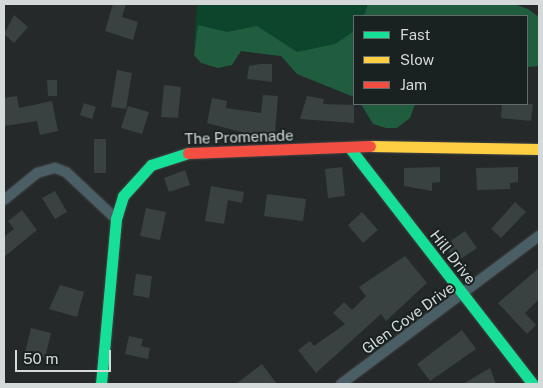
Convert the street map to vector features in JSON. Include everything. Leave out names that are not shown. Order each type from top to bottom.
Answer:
[{"type":"street","name":"The Promenade","points":[[116,219],[135,179],[172,155],[349,147],[539,149]]},
{"type":"street","name":"Hill Drive","points":[[349,147],[534,384]]},
{"type":"street","points":[[4,200],[38,173],[55,168],[66,172],[116,219],[112,302],[101,384]]},
{"type":"street","name":"Glen Cove Drive","points":[[341,384],[464,296],[539,236]]},
{"type":"green space","points":[[197,4],[417,4],[414,15],[353,15],[353,65],[194,45]]},
{"type":"green space","points":[[368,4],[514,4],[528,9],[539,17],[539,66],[528,67],[528,15],[364,15]]},
{"type":"green space","points":[[198,25],[227,32],[257,26],[297,52],[335,44],[353,32],[353,97],[297,74],[281,56],[241,51],[232,65],[218,68],[201,63],[194,55]]},
{"type":"green space","points":[[362,105],[415,105],[410,118],[397,128],[386,128],[373,124]]},
{"type":"building","points":[[113,4],[126,4],[122,17],[138,22],[133,40],[105,31]]},
{"type":"building","points":[[14,15],[28,27],[14,43],[4,34]]},
{"type":"building","points":[[272,64],[272,82],[247,79],[249,66]]},
{"type":"building","points":[[117,70],[132,73],[126,109],[111,107]]},
{"type":"building","points":[[47,80],[57,80],[57,96],[48,96]]},
{"type":"building","points":[[164,85],[181,87],[178,118],[161,117]]},
{"type":"building","points":[[263,95],[278,96],[275,132],[245,133],[207,123],[212,98],[227,101],[226,108],[261,113]]},
{"type":"building","points":[[17,96],[19,108],[52,101],[58,131],[40,135],[37,121],[4,126],[4,98]]},
{"type":"building","points":[[307,96],[324,99],[323,104],[354,105],[354,123],[300,119]]},
{"type":"building","points":[[84,103],[96,107],[92,119],[80,115]]},
{"type":"building","points":[[533,104],[531,121],[501,118],[502,105]]},
{"type":"building","points":[[128,106],[149,112],[142,134],[121,128]]},
{"type":"building","points":[[94,139],[106,139],[106,173],[94,173]]},
{"type":"building","points":[[342,167],[345,196],[328,198],[325,169]]},
{"type":"building","points":[[440,167],[440,182],[432,183],[432,191],[404,186],[404,168]]},
{"type":"building","points":[[518,167],[518,182],[510,183],[510,189],[477,190],[476,168]]},
{"type":"building","points":[[185,170],[190,185],[169,192],[164,178]]},
{"type":"building","points":[[211,186],[244,192],[242,203],[228,200],[224,224],[205,221]]},
{"type":"building","points":[[55,191],[67,212],[55,219],[42,198]]},
{"type":"building","points":[[267,194],[306,199],[303,221],[264,216]]},
{"type":"building","points":[[515,202],[526,212],[501,238],[491,229]]},
{"type":"building","points":[[146,208],[166,212],[160,240],[140,236]]},
{"type":"building","points":[[22,210],[37,230],[4,257],[4,237],[14,229],[8,221]]},
{"type":"building","points":[[362,212],[378,230],[363,243],[348,225]]},
{"type":"building","points":[[465,231],[477,248],[456,262],[445,245]]},
{"type":"building","points":[[405,256],[427,283],[386,321],[381,314],[316,373],[298,350],[310,341],[314,346],[345,324],[333,313],[344,302],[352,310],[366,296],[359,287]]},
{"type":"building","points":[[539,268],[539,299],[525,313],[536,325],[527,334],[498,303]]},
{"type":"building","points":[[136,274],[152,276],[149,298],[133,295]]},
{"type":"building","points":[[60,285],[84,292],[77,317],[49,309]]},
{"type":"building","points":[[31,328],[51,333],[45,358],[25,353]]},
{"type":"building","points":[[462,330],[476,349],[430,381],[417,364]]},
{"type":"building","points":[[129,336],[143,339],[141,346],[150,348],[148,359],[125,354]]},
{"type":"building","points":[[262,364],[277,384],[236,384]]},
{"type":"building","points":[[490,368],[496,384],[463,384]]},
{"type":"traffic: fast","points":[[349,147],[533,384]]},
{"type":"traffic: fast","points":[[101,384],[116,219],[123,196],[151,165],[188,153]]},
{"type":"traffic: slow","points":[[370,146],[539,149]]},
{"type":"traffic: jam","points":[[188,153],[370,146]]}]
